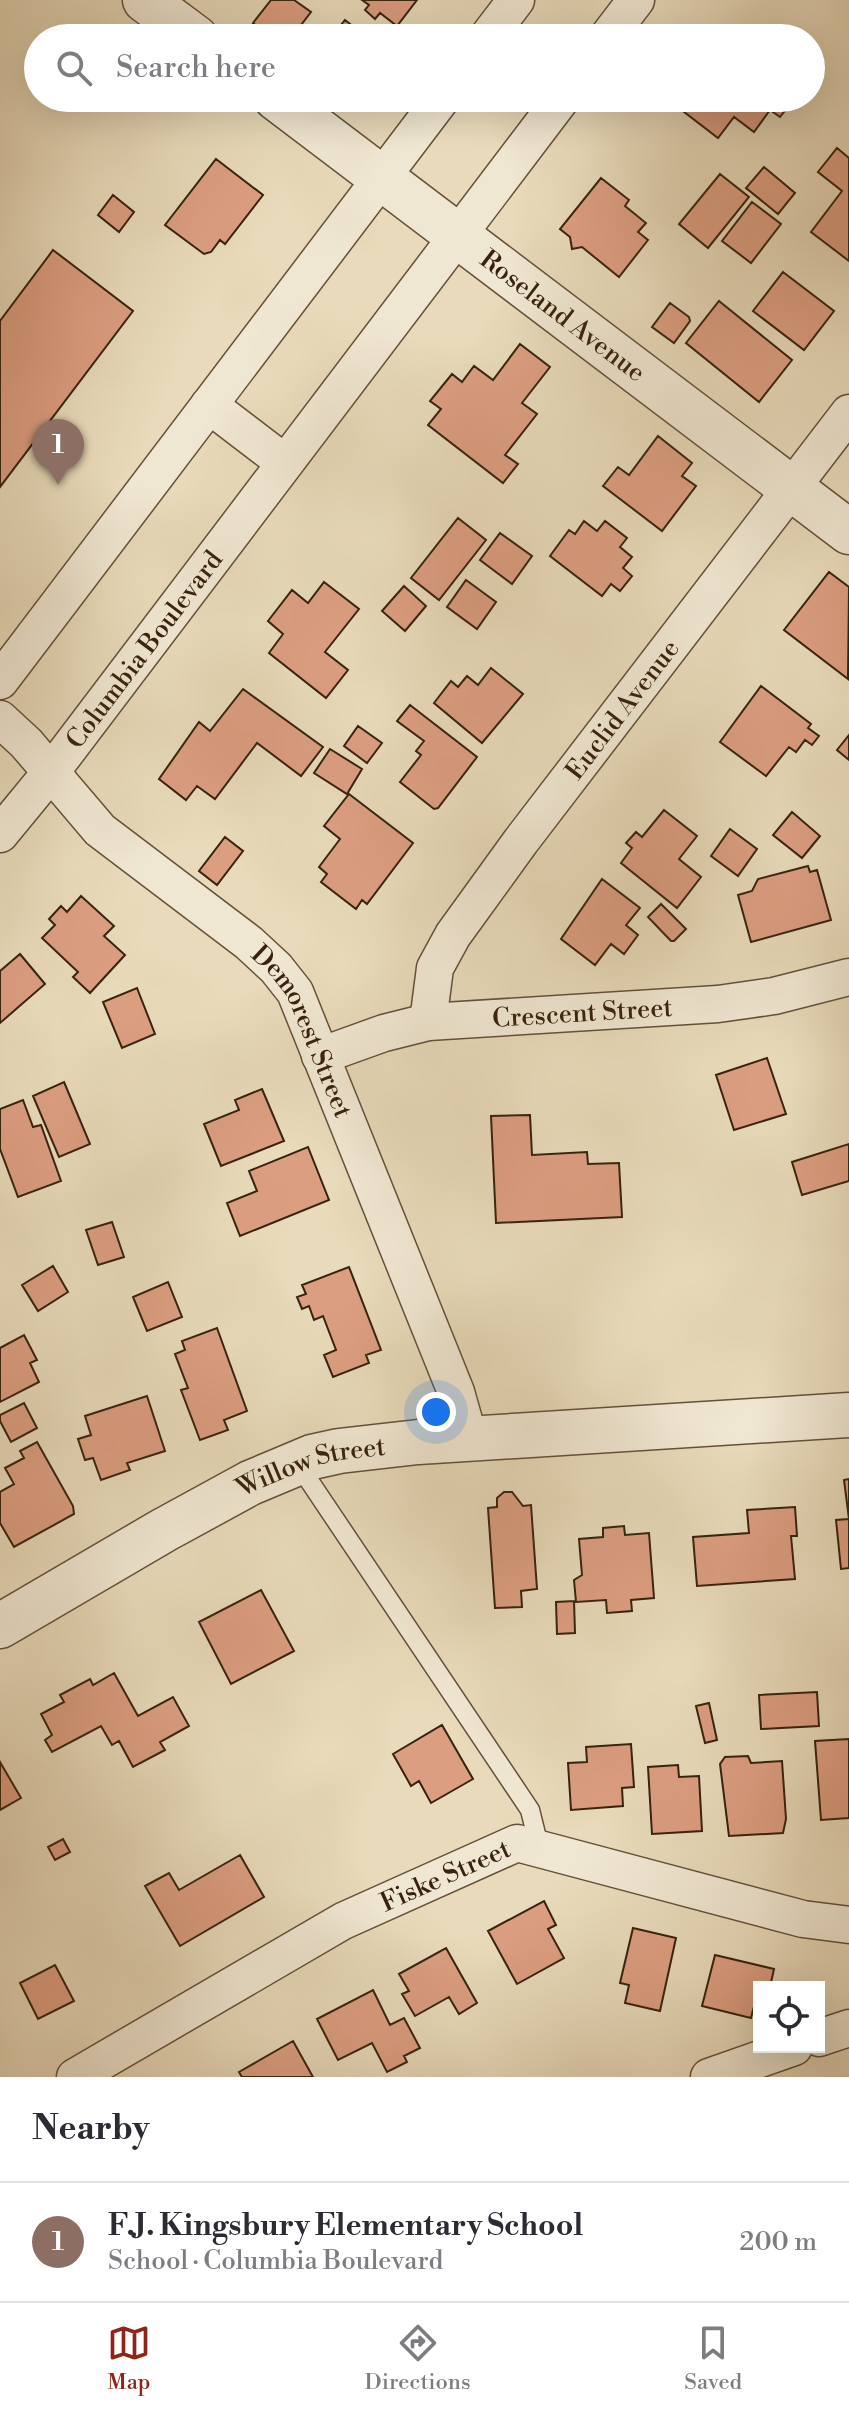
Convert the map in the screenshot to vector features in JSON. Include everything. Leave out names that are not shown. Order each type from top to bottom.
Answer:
[{"type":"street","points":[[145,0],[177,24]]},
{"type":"street","points":[[498,24],[516,0]]},
{"type":"street","points":[[618,24],[636,0]]},
{"type":"street","name":"Roseland Avenue","points":[[295,112],[849,532]]},
{"type":"street","points":[[0,681],[432,112]]},
{"type":"street","name":"Columbia Boulevard","points":[[0,834],[51,772],[551,112]]},
{"type":"street","points":[[209,405],[285,463]]},
{"type":"street","name":"Euclid Avenue","points":[[428,1022],[435,968],[453,935],[521,841],[849,413]]},
{"type":"street","name":"Demorest Street","points":[[0,719],[26,743],[100,830],[249,943],[276,968],[301,1002],[456,1392],[469,1438]]},
{"type":"street","name":"Crescent Street","points":[[320,1056],[384,1033],[428,1022],[718,1004],[774,996],[849,977]]},
{"type":"street","name":"Willow Street","points":[[0,1626],[250,1483],[297,1462],[339,1451],[469,1438],[849,1415]]},
{"type":"street","name":"Fiske Street","points":[[75,2077],[343,1921],[517,1843],[803,1919],[849,1925]]},
{"type":"street","points":[[825,2036],[849,2028]]},
{"type":"street","points":[[709,2077],[777,2053]]},
{"type":"lane","points":[[297,1462],[530,1810],[540,1850]]},
{"type":"building","points":[[271,0],[294,0],[311,12],[302,24],[253,23]]},
{"type":"building","points":[[362,0],[417,0],[399,24],[380,13],[375,19],[365,10],[369,5]]},
{"type":"building","points":[[684,112],[769,112],[754,132],[734,117],[718,138]]},
{"type":"building","points":[[837,148],[849,158],[849,261],[811,232],[842,191],[818,172]]},
{"type":"building","points":[[216,159],[263,195],[225,244],[220,240],[211,252],[204,254],[165,225]]},
{"type":"building","points":[[764,167],[795,193],[778,214],[746,188]]},
{"type":"building","points":[[720,174],[749,197],[708,248],[679,224]]},
{"type":"building","points":[[601,178],[629,200],[625,206],[646,223],[638,232],[648,240],[619,277],[582,247],[572,249],[570,237],[560,229]]},
{"type":"building","points":[[113,195],[134,212],[119,232],[98,215]]},
{"type":"building","points":[[752,202],[781,224],[751,263],[722,241]]},
{"type":"building","points":[[53,250],[133,311],[0,487],[0,321]]},
{"type":"building","points":[[783,272],[834,311],[804,350],[753,311]]},
{"type":"building","points":[[719,301],[792,360],[759,402],[686,343]]},
{"type":"building","points":[[670,303],[690,321],[674,343],[652,327]]},
{"type":"building","points":[[520,344],[550,367],[522,403],[537,414],[505,455],[518,464],[503,483],[428,425],[441,409],[430,401],[452,374],[462,382],[474,366],[493,380]]},
{"type":"building","points":[[658,436],[692,463],[682,476],[696,486],[662,531],[603,486],[618,467],[629,475]]},
{"type":"building","points":[[458,518],[486,540],[439,600],[411,578]]},
{"type":"building","points":[[584,521],[597,531],[605,521],[627,538],[620,547],[632,557],[623,568],[632,576],[620,591],[611,584],[602,596],[550,556],[569,530],[575,534]]},
{"type":"building","points":[[500,533],[532,556],[512,584],[480,560]]},
{"type":"building","points":[[829,572],[849,587],[848,679],[784,630]]},
{"type":"building","points":[[466,580],[496,602],[477,629],[447,607]]},
{"type":"building","points":[[324,582],[359,609],[325,652],[348,670],[326,698],[269,653],[283,634],[268,621],[292,590],[308,603]]},
{"type":"building","points":[[404,586],[426,606],[405,631],[382,611]]},
{"type":"building","points":[[491,668],[523,694],[482,743],[434,703],[451,681],[458,687],[467,676],[478,685]]},
{"type":"building","points":[[761,686],[811,724],[808,728],[819,736],[812,745],[805,740],[796,752],[789,747],[766,776],[720,742]]},
{"type":"building","points":[[243,689],[323,747],[301,776],[257,743],[215,799],[197,786],[186,800],[159,779],[199,722],[210,731]]},
{"type":"building","points":[[410,705],[477,757],[438,808],[434,809],[400,782],[421,755],[416,751],[424,741],[397,721]]},
{"type":"building","points":[[358,726],[382,743],[367,763],[344,746]]},
{"type":"building","points":[[849,735],[849,760],[837,750]]},
{"type":"building","points":[[330,749],[362,769],[347,794],[314,773]]},
{"type":"building","points":[[349,794],[413,843],[367,904],[362,900],[356,909],[321,882],[327,874],[319,867],[340,839],[324,826]]},
{"type":"building","points":[[664,810],[697,836],[679,859],[701,877],[677,908],[621,863],[632,848],[626,843],[636,832],[642,837]]},
{"type":"building","points":[[792,812],[820,836],[802,858],[773,835]]},
{"type":"building","points":[[730,829],[757,849],[738,876],[711,856]]},
{"type":"building","points":[[225,837],[243,851],[217,885],[199,871]]},
{"type":"building","points":[[808,866],[810,872],[817,870],[831,920],[751,942],[738,895],[752,891],[758,879]]},
{"type":"building","points":[[602,879],[640,908],[626,925],[638,935],[624,954],[611,944],[595,965],[561,939]]},
{"type":"building","points":[[81,896],[114,926],[104,936],[125,955],[90,993],[73,977],[78,972],[42,938],[55,925],[49,919],[61,906],[67,912]]},
{"type":"building","points":[[661,904],[686,929],[674,941],[648,917]]},
{"type":"building","points":[[20,954],[45,984],[0,1023],[0,971]]},
{"type":"building","points":[[137,988],[155,1034],[122,1048],[103,1002]]},
{"type":"building","points":[[767,1058],[786,1114],[734,1130],[716,1075]]},
{"type":"building","points":[[64,1082],[90,1144],[59,1157],[33,1096]]},
{"type":"building","points":[[262,1089],[284,1141],[221,1166],[204,1124],[239,1110],[235,1100]]},
{"type":"building","points":[[23,1100],[33,1127],[41,1125],[61,1181],[18,1197],[0,1149],[0,1109]]},
{"type":"building","points":[[530,1115],[532,1155],[587,1152],[588,1164],[619,1163],[622,1217],[496,1223],[491,1116]]},
{"type":"building","points":[[849,1144],[849,1181],[802,1195],[792,1162]]},
{"type":"building","points":[[308,1147],[329,1200],[240,1236],[227,1203],[257,1191],[249,1171]]},
{"type":"building","points":[[112,1222],[124,1257],[98,1265],[86,1230]]},
{"type":"building","points":[[53,1266],[68,1292],[38,1311],[22,1285]]},
{"type":"building","points":[[349,1267],[381,1350],[366,1355],[369,1363],[333,1377],[324,1355],[336,1350],[323,1316],[314,1320],[309,1306],[302,1309],[297,1297],[306,1294],[302,1285]]},
{"type":"building","points":[[168,1282],[182,1317],[147,1331],[133,1297]]},
{"type":"building","points":[[217,1328],[247,1411],[224,1420],[228,1430],[200,1440],[181,1390],[188,1388],[175,1354],[185,1350],[182,1341]]},
{"type":"building","points":[[24,1335],[37,1360],[30,1363],[39,1382],[0,1402],[0,1348]]},
{"type":"building","points":[[147,1396],[165,1451],[127,1463],[130,1470],[101,1480],[93,1458],[85,1460],[78,1439],[91,1435],[85,1416]]},
{"type":"building","points":[[24,1403],[37,1428],[11,1442],[0,1415]]},
{"type":"building","points":[[37,1442],[73,1506],[74,1514],[14,1547],[0,1523],[0,1492],[14,1484],[5,1468],[24,1458],[20,1451]]},
{"type":"building","points":[[849,1479],[849,1519],[844,1480]]},
{"type":"building","points":[[504,1492],[512,1492],[523,1506],[531,1505],[537,1589],[521,1591],[522,1607],[495,1608],[488,1508],[497,1507],[497,1498]]},
{"type":"building","points":[[795,1507],[797,1536],[791,1536],[795,1579],[697,1586],[693,1537],[749,1533],[747,1510]]},
{"type":"building","points":[[849,1519],[849,1568],[841,1569],[836,1520]]},
{"type":"building","points":[[624,1526],[625,1535],[649,1533],[654,1598],[631,1600],[632,1611],[607,1613],[606,1600],[576,1602],[574,1580],[582,1575],[579,1539],[603,1537],[603,1528]]},
{"type":"building","points":[[261,1590],[294,1651],[231,1684],[199,1622]]},
{"type":"building","points":[[574,1601],[575,1633],[557,1634],[556,1602]]},
{"type":"building","points":[[114,1673],[138,1716],[173,1697],[189,1726],[160,1742],[165,1750],[133,1767],[119,1741],[112,1745],[101,1726],[52,1752],[45,1740],[52,1735],[41,1714],[64,1702],[60,1695],[90,1679],[93,1685]]},
{"type":"building","points":[[817,1692],[819,1726],[761,1729],[759,1695]]},
{"type":"building","points":[[709,1703],[717,1740],[705,1743],[696,1706]]},
{"type":"building","points":[[442,1725],[473,1779],[431,1803],[419,1781],[411,1786],[393,1754]]},
{"type":"building","points":[[849,1739],[849,1818],[821,1820],[815,1741]]},
{"type":"building","points":[[631,1744],[634,1787],[622,1788],[623,1806],[571,1810],[568,1763],[587,1762],[586,1747]]},
{"type":"building","points":[[748,1756],[751,1763],[782,1761],[786,1819],[783,1833],[729,1836],[720,1764],[725,1757]]},
{"type":"building","points":[[0,1762],[21,1798],[0,1810]]},
{"type":"building","points":[[678,1765],[679,1777],[699,1776],[702,1831],[652,1834],[648,1767]]},
{"type":"building","points":[[63,1839],[70,1852],[55,1860],[48,1847]]},
{"type":"building","points":[[240,1855],[264,1897],[180,1946],[145,1886],[169,1873],[179,1890]]},
{"type":"building","points":[[544,1901],[556,1925],[548,1929],[564,1958],[517,1984],[488,1931]]},
{"type":"building","points":[[633,1928],[676,1938],[660,2011],[625,2003],[629,1985],[620,1983]]},
{"type":"building","points":[[446,1948],[477,2003],[459,2014],[449,1997],[415,2016],[402,1994],[409,1991],[399,1974]]},
{"type":"building","points":[[715,1955],[774,1969],[771,1981],[753,1981],[751,2018],[702,2006]]},
{"type":"building","points":[[55,1965],[74,2001],[38,2019],[20,1983]]},
{"type":"building","points":[[373,1990],[390,2025],[404,2018],[420,2048],[404,2056],[407,2062],[387,2072],[372,2043],[338,2060],[317,2019]]},
{"type":"building","points":[[293,2041],[313,2077],[242,2077],[239,2072]]},
{"type":"place","name":"F.J. Kingsbury Elementary School","points":[[58,485]]}]
